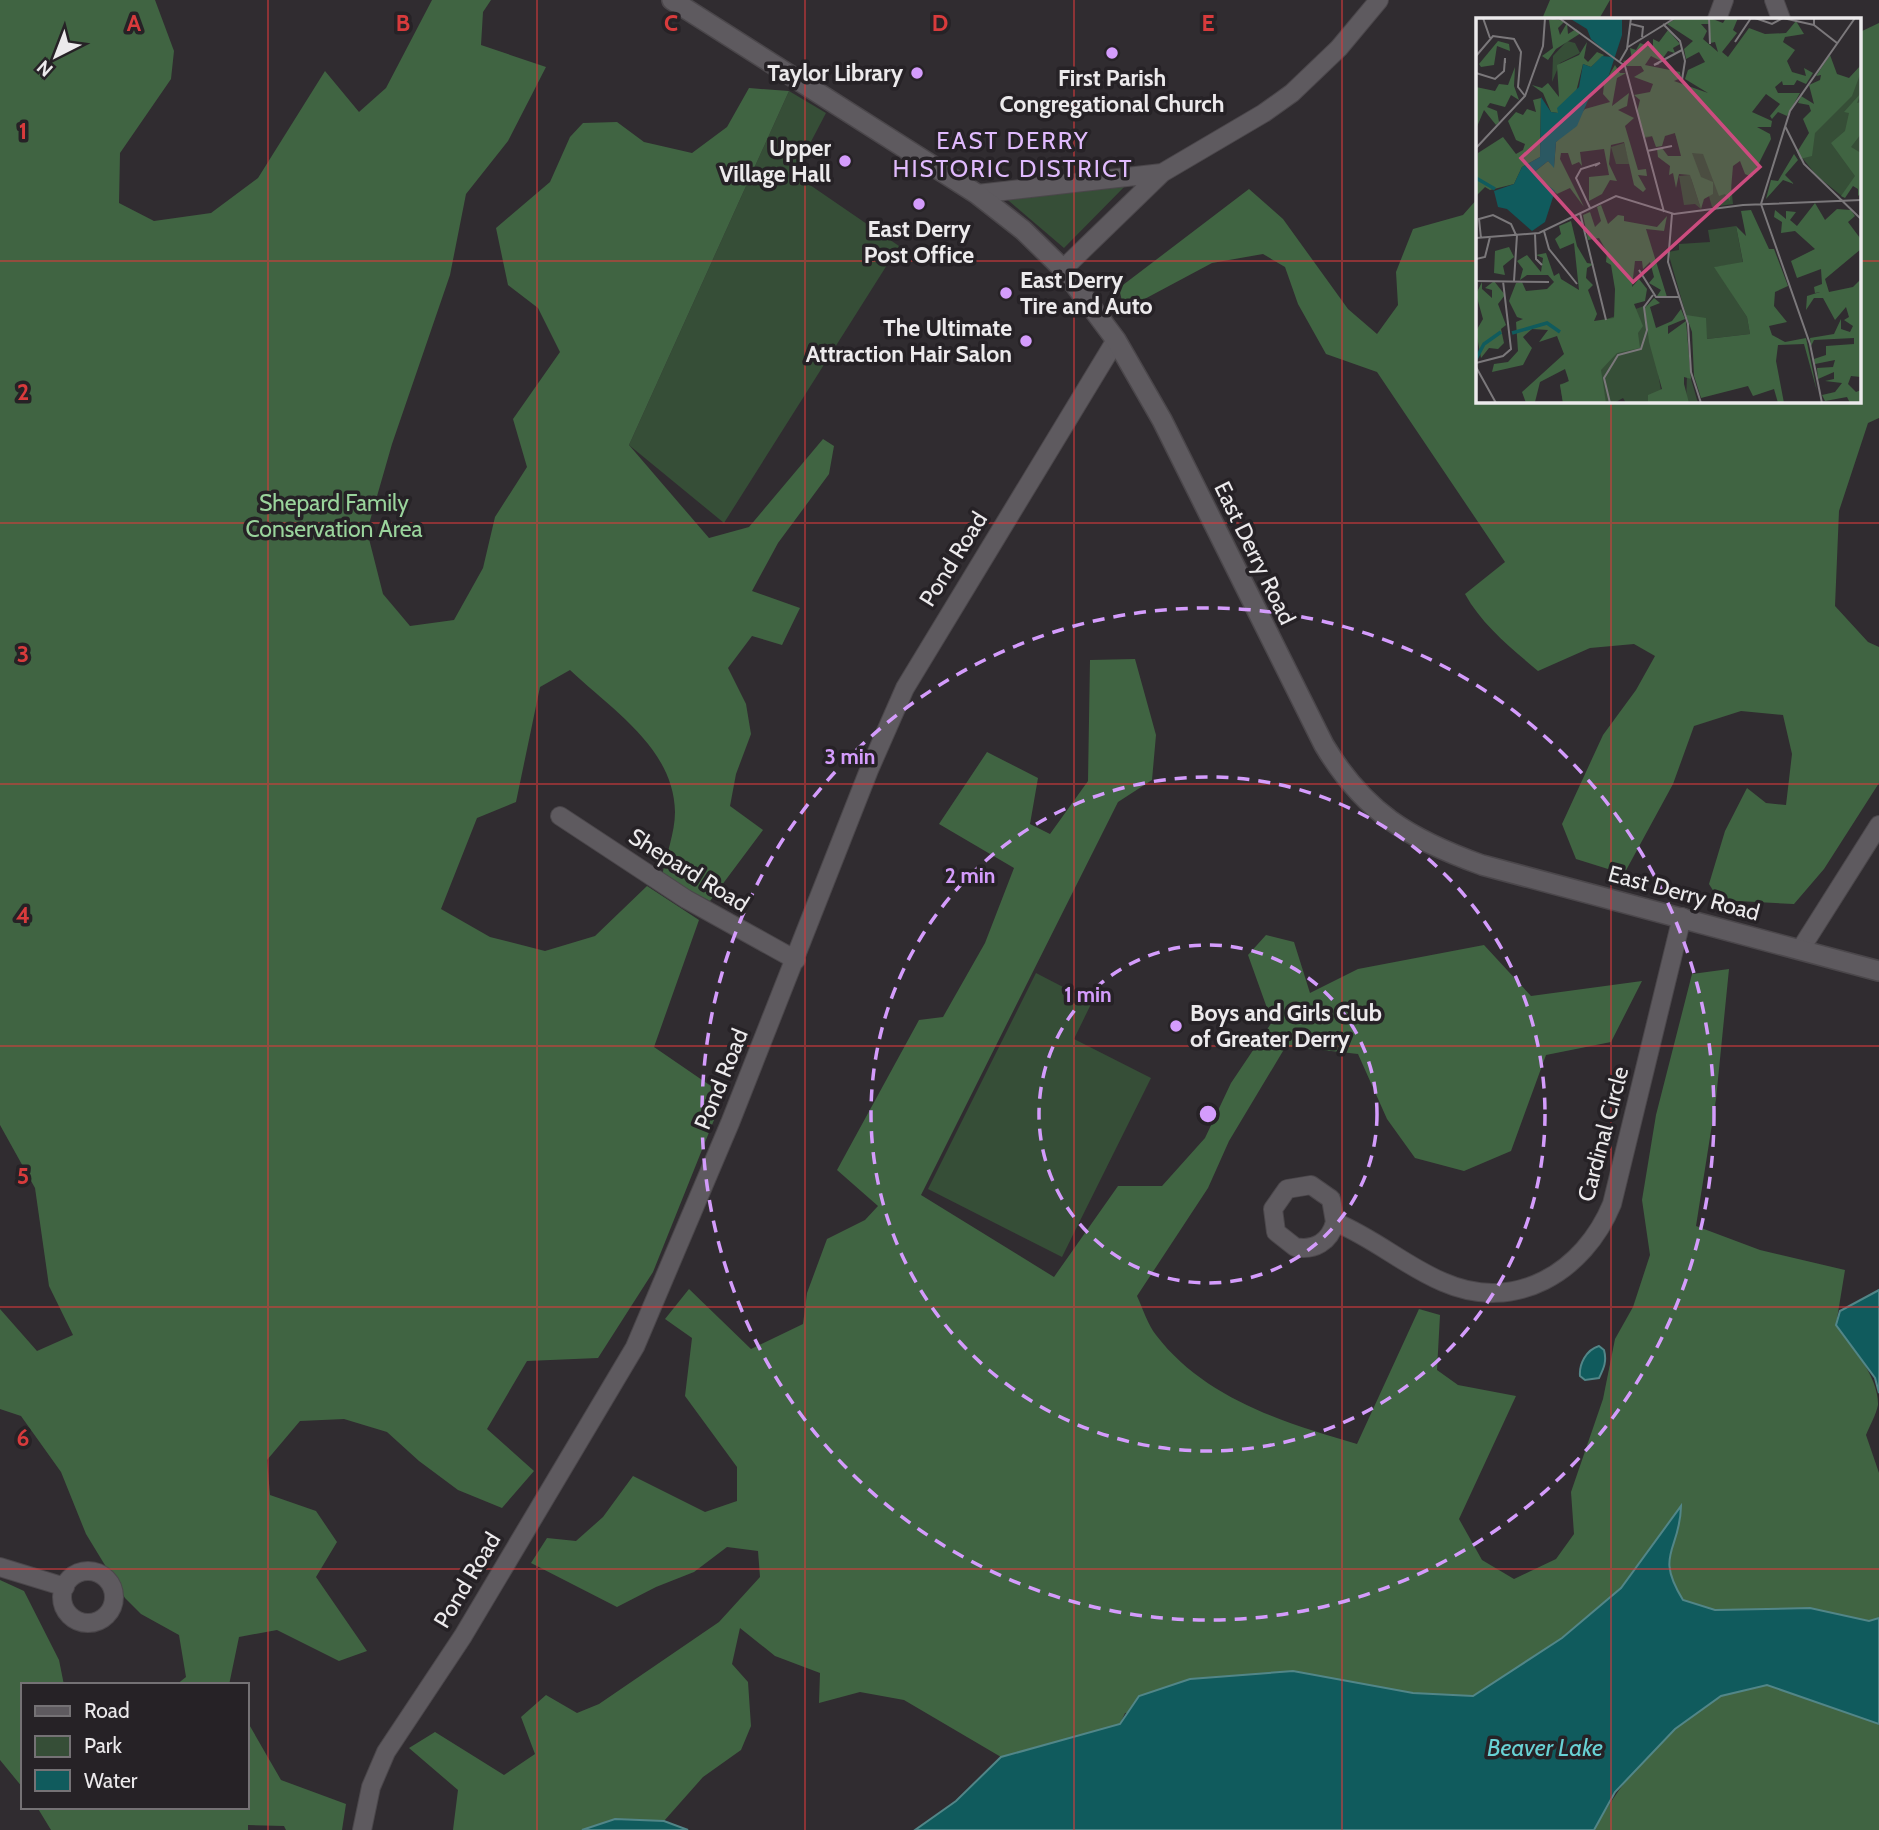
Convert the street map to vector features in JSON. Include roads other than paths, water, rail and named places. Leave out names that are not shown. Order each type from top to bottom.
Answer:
[{"type":"street","name":"East Derry Road","points":[[672,0],[977,194],[1023,230],[1063,269],[1116,340],[1162,420],[1324,745],[1364,800],[1402,830],[1450,854],[1514,875],[1682,917],[1879,971]]},
{"type":"street","points":[[1063,269],[1162,173],[1264,113],[1292,93],[1339,47],[1379,0]]},
{"type":"street","points":[[1717,18],[1724,0]]},
{"type":"street","points":[[1774,0],[1781,18]]},
{"type":"street","points":[[977,194],[1162,173]]},
{"type":"street","name":"Pond Road","points":[[362,1830],[371,1787],[386,1752],[463,1636],[635,1347],[796,960],[869,770],[905,688],[1116,340]]},
{"type":"street","name":"Shepard Road","points":[[560,816],[686,899],[796,960]]},
{"type":"street","points":[[1800,950],[1879,825]]},
{"type":"street","name":"Cardinal Circle","points":[[1335,1222],[1374,1240],[1440,1281],[1470,1291],[1496,1293],[1526,1287],[1546,1280],[1578,1258],[1603,1225],[1612,1204],[1682,917]]},
{"type":"street","points":[[0,1567],[65,1587]]},
{"type":"water","points":[[1879,1290],[1879,1393],[1875,1378],[1836,1325],[1840,1311]]},
{"type":"water","points":[[1599,1346],[1605,1354],[1602,1371],[1599,1378],[1585,1380],[1580,1376],[1582,1362],[1590,1351]]},
{"type":"water","name":"Beaver Lake","points":[[1681,1506],[1680,1521],[1669,1562],[1670,1572],[1683,1600],[1715,1610],[1810,1608],[1869,1621],[1879,1618],[1879,1724],[1767,1685],[1721,1696],[1675,1729],[1615,1792],[1594,1830],[915,1830],[956,1801],[1001,1757],[1120,1724],[1139,1696],[1190,1679],[1293,1671],[1413,1693],[1473,1696],[1562,1638],[1621,1588]]},
{"type":"water","points":[[615,1819],[664,1821],[688,1830],[582,1830]]},
{"type":"place","name":"First Parish Congregational Church","points":[[1112,53]]},
{"type":"place","name":"Taylor Library","points":[[917,73]]},
{"type":"place","name":"Upper Village Hall","points":[[845,161]]},
{"type":"place","name":"East Derry Post Office","points":[[919,204]]},
{"type":"place","name":"East Derry Tire and Auto","points":[[1006,293]]},
{"type":"place","name":"The Ultimate Attraction Hair Salon","points":[[1026,341]]},
{"type":"place","name":"Boys and Girls Club of Greater Derry","points":[[1176,1026]]},
{"type":"district","name":"EAST DERRY HISTORIC DISTRICT","points":[[1013,155]]},
{"type":"park label","name":"Shepard Family Conservation Area","points":[[334,516]]}]
